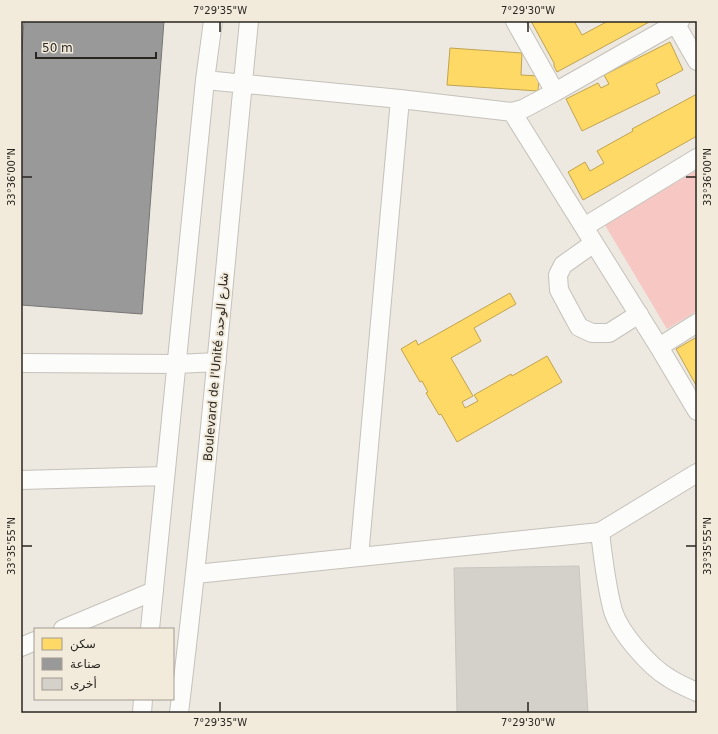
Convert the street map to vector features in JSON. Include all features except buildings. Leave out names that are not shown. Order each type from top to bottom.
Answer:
[{"type":"street","points":[[150,628],[205,80],[213,21]]},
{"type":"street","name":"Boulevard de l'Unité شارع الوحدة","points":[[179,713],[196,574],[249,21]]},
{"type":"street","points":[[514,21],[555,92]]},
{"type":"street","points":[[205,80],[400,99],[512,112],[523,109],[555,92],[677,22],[697,61]]},
{"type":"street","points":[[359,557],[400,99]]},
{"type":"street","points":[[512,112],[639,314],[697,410]]},
{"type":"street","points":[[584,227],[697,158]]},
{"type":"street","points":[[594,243],[563,265],[558,275],[559,290],[579,326],[592,333],[609,333],[639,314]]},
{"type":"street","points":[[659,347],[697,323]]},
{"type":"street","points":[[21,363],[177,364],[217,362]]},
{"type":"street","points":[[196,574],[600,532],[697,473]]},
{"type":"street","points":[[21,480],[165,476]]},
{"type":"street","points":[[600,532],[605,568],[614,612],[626,635],[643,657],[669,678],[697,692]]},
{"type":"street","points":[[65,628],[154,591]]},
{"type":"street","points":[[21,646],[34,641]]},
{"type":"street","points":[[142,713],[143,700]]},
{"type":"shaded area","points":[[697,170],[697,311],[667,329],[605,225]]}]
